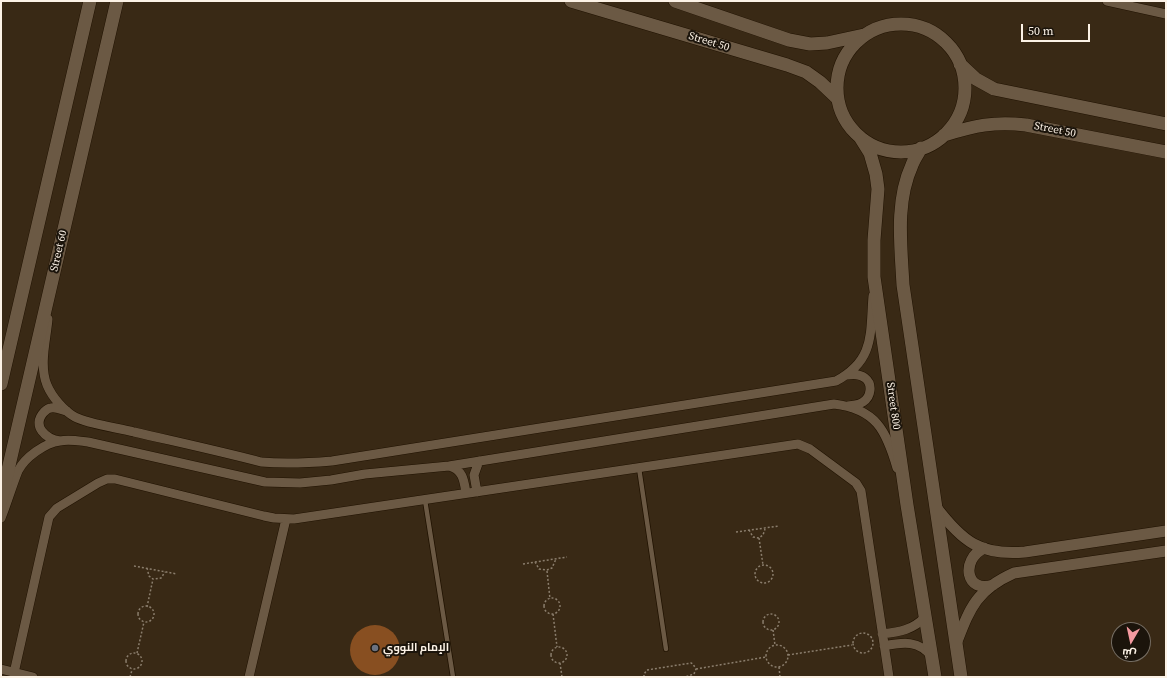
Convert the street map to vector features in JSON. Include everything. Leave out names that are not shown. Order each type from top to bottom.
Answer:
[{"type":"main road","points":[[1,384],[90,1]]},
{"type":"main road","name":"Street 60","points":[[1,500],[117,1]]},
{"type":"main road","name":"Street 50","points":[[571,1],[787,65],[820,82],[838,99]]},
{"type":"main road","points":[[683,2],[790,40],[803,43],[827,43],[865,35]]},
{"type":"main road","points":[[906,24],[920,27],[933,33],[944,41],[953,52],[964,74],[964,96],[958,117],[944,135],[934,143],[921,148],[905,151],[889,150],[874,146],[860,137],[850,126],[842,113],[838,99],[838,78],[844,58],[865,35],[878,28],[906,24]]},
{"type":"main road","points":[[960,64],[976,79],[994,89],[1166,124]]},
{"type":"main road","name":"Street 50","points":[[944,135],[981,125],[1007,123],[1026,125],[1166,152]]},
{"type":"main road","name":"Street 800","points":[[860,137],[870,153],[878,188],[874,240],[874,277],[907,505],[935,677]]},
{"type":"main road","points":[[921,148],[911,165],[902,200],[901,239],[903,285],[961,677]]},
{"type":"street","points":[[1107,1],[1128,3],[1166,14]]},
{"type":"street","points":[[53,275],[44,371],[48,387],[63,407],[75,417],[84,420],[261,462],[277,463],[332,461],[836,381],[847,375],[860,360],[870,341],[874,277]]},
{"type":"street","points":[[847,375],[854,374],[864,377],[870,388],[868,398],[863,402],[847,406]]},
{"type":"street","points":[[68,411],[52,407],[47,409],[40,417],[42,432],[46,437],[52,440],[60,441],[88,442],[265,482],[300,483],[331,480],[365,474],[449,466],[834,404],[859,410],[880,426],[888,439],[907,505]]},
{"type":"street","points":[[1,518],[19,470],[29,457],[60,441]]},
{"type":"street","points":[[14,672],[49,517],[57,508],[106,479],[115,479],[264,516],[286,519],[303,518],[425,500],[793,444],[810,449],[856,483],[860,491],[889,677]]},
{"type":"street","points":[[477,492],[474,475],[479,460]]},
{"type":"street","points":[[449,466],[456,468],[462,474],[466,493]]},
{"type":"street","points":[[936,507],[949,525],[970,542],[994,551],[1015,553],[1166,531]]},
{"type":"street","points":[[249,677],[286,519]]},
{"type":"street","points":[[984,548],[972,558],[968,567],[969,576],[979,586],[984,587],[993,585]]},
{"type":"street","points":[[956,644],[964,621],[971,607],[981,595],[993,585],[1014,573],[1166,551]]},
{"type":"street","points":[[882,634],[909,629],[925,617]]},
{"type":"street","points":[[884,646],[902,642],[914,644],[924,649],[932,657]]},
{"type":"street","points":[[1,669],[33,677]]},
{"type":"lane","points":[[639,468],[666,649]]},
{"type":"lane","points":[[425,500],[453,677]]},
{"type":"path","points":[[736,532],[779,526]]},
{"type":"path","points":[[759,538],[765,533],[765,528]]},
{"type":"path","points":[[749,530],[751,535],[759,538]]},
{"type":"path","points":[[759,538],[763,565]]},
{"type":"path","points":[[523,564],[567,558]]},
{"type":"path","points":[[535,562],[539,569],[547,570],[552,568],[556,559]]},
{"type":"path","points":[[763,565],[770,567],[773,573],[770,582],[764,584],[758,581],[755,576],[758,567],[763,565]]},
{"type":"path","points":[[134,566],[177,574]]},
{"type":"path","points":[[147,568],[149,576],[154,580]]},
{"type":"path","points":[[547,570],[550,599]]},
{"type":"path","points":[[154,580],[161,578],[165,572]]},
{"type":"path","points":[[147,607],[154,580]]},
{"type":"path","points":[[550,599],[556,600],[560,606],[558,611],[553,614],[547,613],[544,608],[545,602],[550,599]]},
{"type":"path","points":[[142,607],[147,607],[152,609],[153,617],[151,621],[144,622],[141,621],[138,616],[139,611],[142,607]]},
{"type":"path","points":[[553,614],[557,647]]},
{"type":"path","points":[[770,614],[775,615],[779,622],[778,627],[773,630],[767,629],[764,624],[764,619],[770,614]]},
{"type":"path","points":[[137,653],[144,622]]},
{"type":"path","points":[[773,630],[775,645]]},
{"type":"path","points":[[859,633],[866,633],[870,635],[873,641],[872,648],[867,653],[859,653],[853,645],[854,638],[859,633]]},
{"type":"path","points":[[775,645],[785,648],[788,654],[787,661],[779,667],[772,666],[766,657],[768,650],[775,645]]},
{"type":"path","points":[[788,654],[853,645]]},
{"type":"path","points":[[557,647],[562,648],[567,654],[565,659],[560,662],[556,662],[551,656],[552,650],[557,647]]},
{"type":"path","points":[[131,653],[137,653],[142,658],[142,664],[140,668],[132,670],[128,667],[126,660],[131,653]]},
{"type":"path","points":[[696,669],[766,657]]},
{"type":"path","points":[[560,662],[562,677]]},
{"type":"path","points":[[644,677],[647,670],[691,663],[696,669]]},
{"type":"path","points":[[779,667],[780,677]]},
{"type":"path","points":[[685,677],[694,674],[696,669]]},
{"type":"path","points":[[130,677],[132,670]]},
{"type":"building","name":"الإمام النووي","points":[[370,625],[380,625],[393,632],[400,645],[400,655],[393,668],[380,675],[370,675],[361,671],[354,664],[350,655],[350,645],[354,636],[361,629]]},
{"type":"place","name":"الإمام النووي","points":[[375,648]]}]
